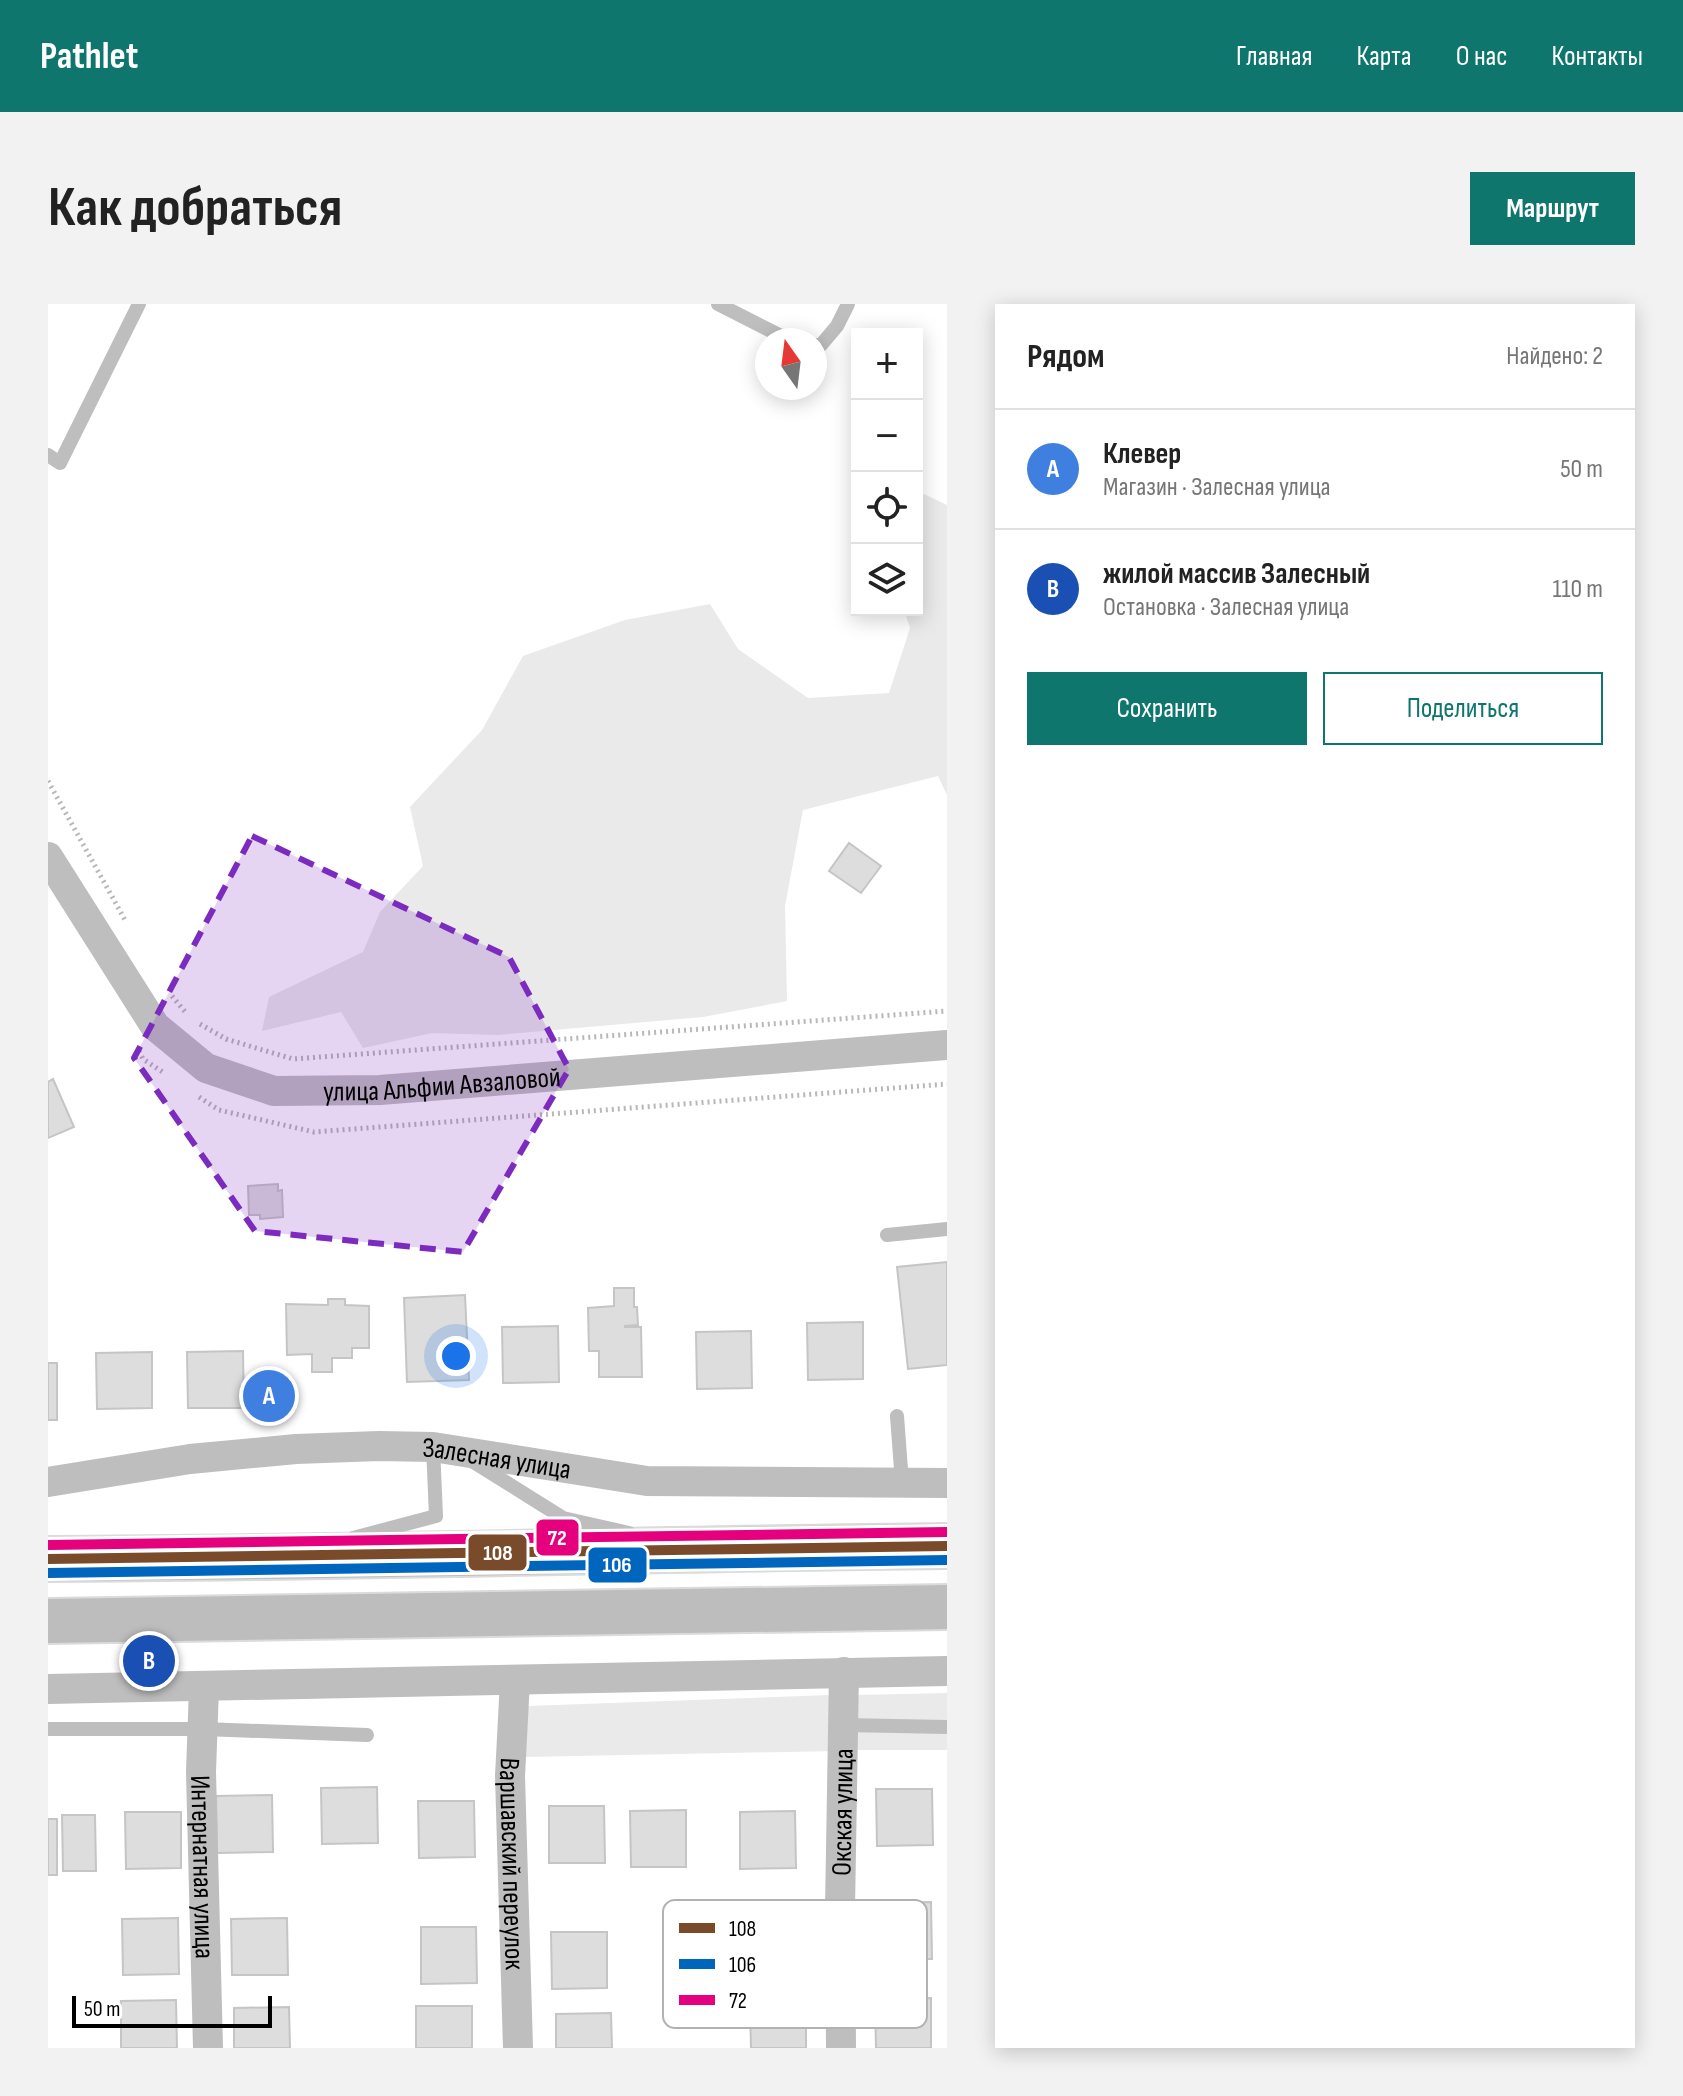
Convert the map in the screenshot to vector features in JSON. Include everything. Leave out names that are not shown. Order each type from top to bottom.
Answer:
[{"type":"main road","points":[[48,1559],[278,1559],[947,1546]]},
{"type":"main road","points":[[48,1621],[947,1607]]},
{"type":"street","name":"улица Альфии Авзаловой","points":[[48,857],[155,1026],[206,1068],[274,1091],[380,1090],[947,1045]]},
{"type":"street","name":"Залесная улица","points":[[48,1482],[190,1459],[296,1449],[444,1449],[647,1481],[947,1483]]},
{"type":"street","points":[[48,1689],[947,1671]]},
{"type":"street","name":"Окская улица","points":[[840,1900],[844,1672]]},
{"type":"street","name":"Варшавский переулок","points":[[515,1680],[510,1776],[518,2048]]},
{"type":"street","name":"Интернатная улица","points":[[204,1687],[201,1772],[208,2048]]},
{"type":"street","name":"Окская улица","points":[[841,2028],[841,2048]]},
{"type":"lane","points":[[48,455],[60,463],[139,304]]},
{"type":"lane","points":[[718,304],[765,328]]},
{"type":"lane","points":[[827,338],[848,304]]},
{"type":"lane","points":[[887,1235],[947,1229]]},
{"type":"lane","points":[[897,1416],[902,1483]]},
{"type":"lane","points":[[278,1559],[436,1516],[444,1449],[563,1518],[695,1549]]},
{"type":"lane","points":[[844,1725],[947,1727]]},
{"type":"lane","points":[[48,1729],[203,1729],[367,1735]]},
{"type":"path","points":[[48,781],[128,926]]},
{"type":"path","points":[[166,989],[192,1020],[226,1039],[293,1059],[947,1011]]},
{"type":"highlighted area","points":[[252,836],[509,957],[569,1069],[463,1252],[255,1231],[134,1058]]},
{"type":"shaded area","points":[[923,495],[947,505],[947,795],[938,776],[803,810],[785,906],[787,1001],[703,1017],[498,1035],[432,1033],[363,1048],[341,1012],[262,1031],[269,997],[363,952],[380,912],[423,866],[410,807],[482,730],[523,656],[625,620],[710,604],[738,649],[808,698],[889,693],[910,628],[906,616],[923,616]]},
{"type":"shaded area","points":[[947,1693],[947,1750],[851,1750],[858,1695]]},
{"type":"shaded area","points":[[830,1695],[835,1751],[525,1757],[528,1706]]},
{"type":"building","points":[[849,843],[881,866],[861,893],[829,871]]},
{"type":"building","points":[[53,1079],[74,1127],[48,1138],[48,1082]]},
{"type":"building","points":[[278,1184],[278,1191],[282,1190],[283,1217],[260,1219],[260,1215],[249,1215],[248,1186]]},
{"type":"building","points":[[947,1262],[947,1365],[908,1369],[897,1267]]},
{"type":"building","points":[[614,1288],[634,1288],[638,1325],[625,1327],[641,1327],[642,1377],[599,1377],[599,1351],[589,1351],[588,1308],[614,1306]]},
{"type":"building","points":[[465,1295],[469,1380],[407,1382],[404,1298]]},
{"type":"building","points":[[328,1299],[345,1299],[345,1305],[369,1306],[369,1348],[352,1348],[352,1358],[332,1358],[332,1372],[312,1372],[312,1354],[287,1355],[286,1304],[328,1305]]},
{"type":"building","points":[[863,1322],[863,1379],[808,1380],[807,1323]]},
{"type":"building","points":[[558,1326],[559,1382],[503,1383],[502,1327]]},
{"type":"building","points":[[751,1331],[752,1388],[697,1389],[696,1332]]},
{"type":"building","points":[[243,1351],[244,1408],[188,1408],[187,1352]]},
{"type":"building","points":[[152,1352],[152,1408],[97,1409],[96,1353]]},
{"type":"building","points":[[48,1363],[57,1363],[57,1420],[48,1420]]},
{"type":"building","points":[[377,1787],[378,1843],[322,1844],[321,1788]]},
{"type":"building","points":[[876,1789],[932,1789],[933,1845],[877,1846]]},
{"type":"building","points":[[272,1795],[273,1852],[217,1853],[216,1796]]},
{"type":"building","points":[[418,1801],[474,1801],[475,1857],[419,1858]]},
{"type":"building","points":[[549,1806],[604,1806],[605,1863],[549,1863]]},
{"type":"building","points":[[686,1810],[686,1867],[631,1867],[630,1811]]},
{"type":"building","points":[[795,1811],[796,1868],[740,1869],[740,1812]]},
{"type":"building","points":[[125,1812],[181,1812],[181,1868],[126,1869]]},
{"type":"building","points":[[62,1815],[95,1815],[96,1871],[63,1871]]},
{"type":"building","points":[[48,1819],[57,1819],[57,1875],[48,1875]]},
{"type":"building","points":[[927,1902],[931,1902],[932,1959],[927,1959]]},
{"type":"building","points":[[178,1918],[179,1974],[123,1975],[122,1919]]},
{"type":"building","points":[[287,1918],[288,1975],[232,1975],[231,1919]]},
{"type":"building","points":[[421,1927],[476,1927],[477,1983],[421,1984]]},
{"type":"building","points":[[551,1932],[607,1932],[607,1988],[552,1989]]},
{"type":"building","points":[[927,1998],[931,1998],[931,2048],[876,2048],[876,2028],[927,2028]]},
{"type":"building","points":[[176,2000],[177,2048],[121,2048],[121,2001]]},
{"type":"building","points":[[416,2006],[472,2006],[472,2048],[416,2048]]},
{"type":"building","points":[[289,2007],[290,2048],[234,2048],[234,2008]]},
{"type":"building","points":[[611,2013],[612,2048],[556,2048],[556,2014]]},
{"type":"building","points":[[751,2028],[806,2028],[806,2048],[751,2048]]},
{"type":"transit line","name":"72","points":[[48,1545],[947,1532]]},
{"type":"transit line","name":"108","points":[[48,1559],[947,1546]]},
{"type":"transit line","name":"106","points":[[48,1573],[947,1560]]},
{"type":"place","name":"Клевер","points":[[269,1396]]},
{"type":"place","name":"жилой массив Залесный","points":[[149,1661]]}]
